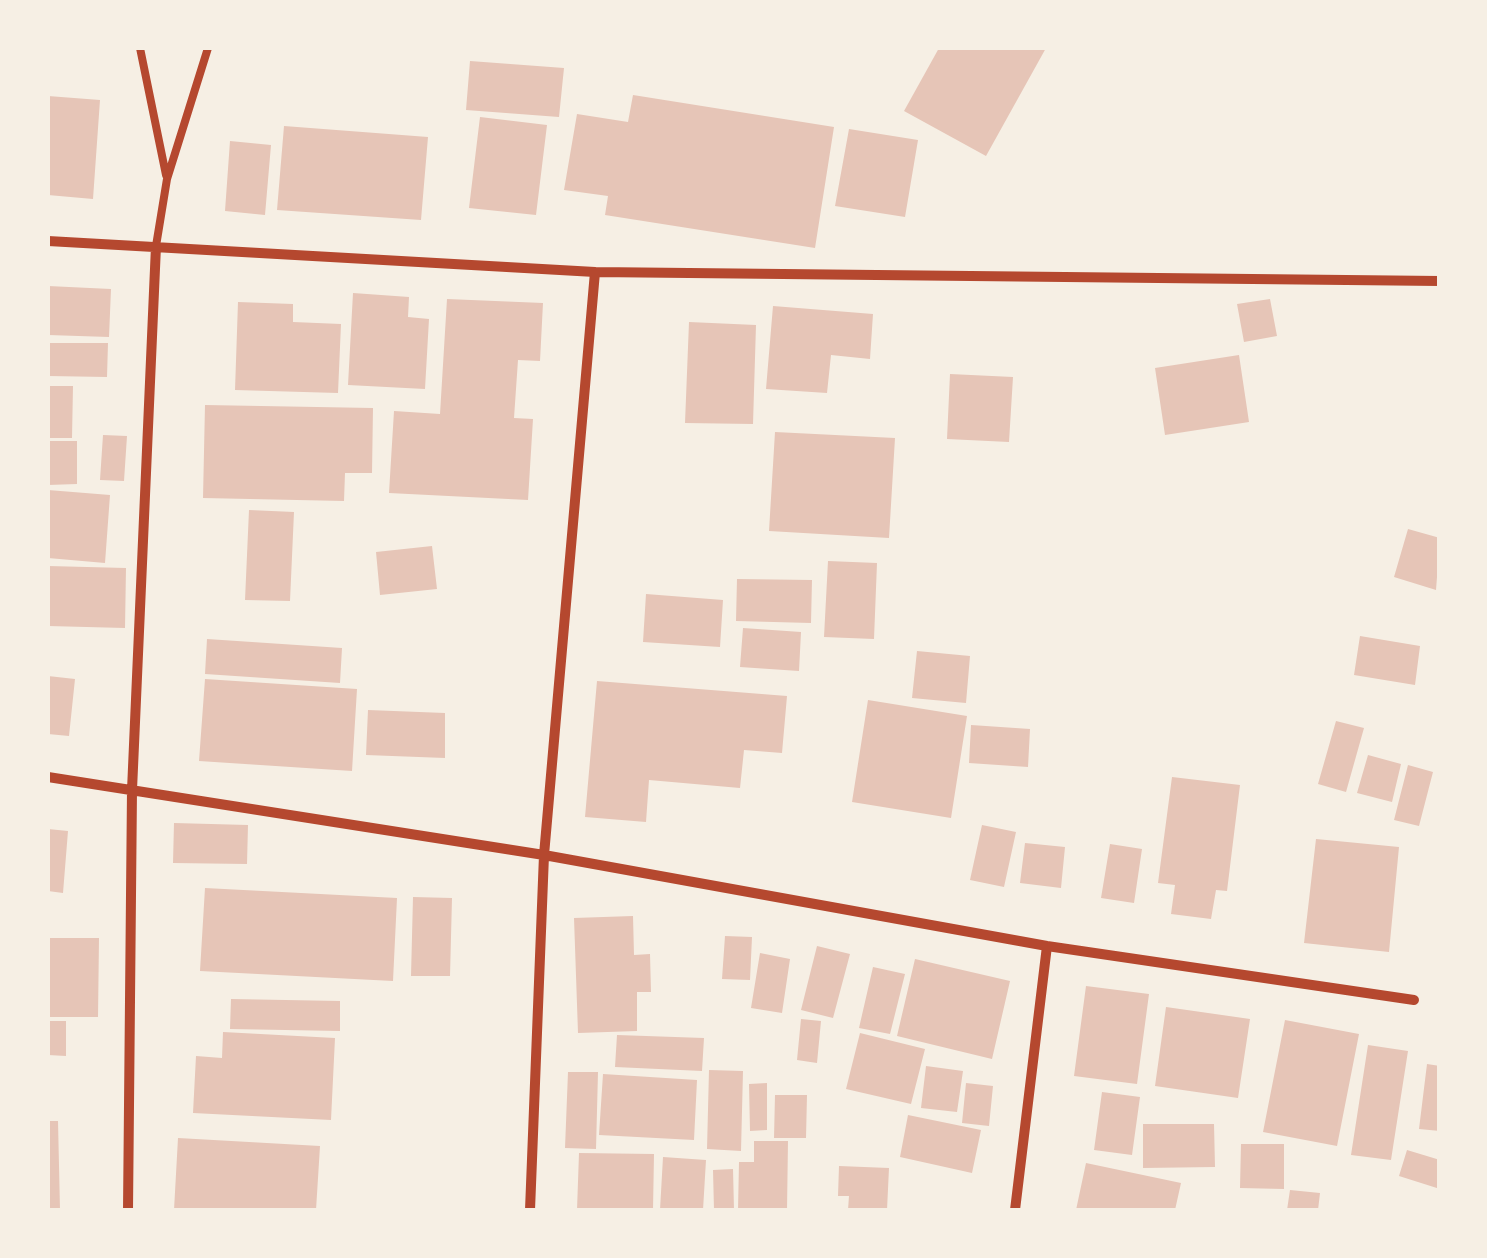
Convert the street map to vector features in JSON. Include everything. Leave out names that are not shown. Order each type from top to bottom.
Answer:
[{"type":"street","points":[[48,241],[595,272],[1440,281]]},
{"type":"street","points":[[128,1210],[132,790],[156,246]]},
{"type":"street","points":[[530,1210],[544,854],[595,272]]},
{"type":"street","points":[[48,777],[544,854],[1047,946],[1414,1000]]},
{"type":"street","points":[[1015,1210],[1047,946]]},
{"type":"lane","points":[[140,48],[167,179]]},
{"type":"lane","points":[[156,246],[167,179],[208,48]]},
{"type":"building","points":[[939,48],[1046,48],[986,156],[904,111]]},
{"type":"building","points":[[470,61],[564,68],[559,117],[466,110]]},
{"type":"building","points":[[633,95],[834,127],[815,248],[605,215],[608,196],[564,190],[577,114],[628,122]]},
{"type":"building","points":[[48,96],[100,100],[93,199],[48,195]]},
{"type":"building","points":[[480,117],[547,125],[536,215],[469,208]]},
{"type":"building","points":[[284,126],[428,137],[421,220],[277,210]]},
{"type":"building","points":[[849,129],[918,140],[905,217],[835,206]]},
{"type":"building","points":[[230,141],[271,145],[265,215],[225,211]]},
{"type":"building","points":[[48,286],[111,289],[109,337],[48,335]]},
{"type":"building","points":[[353,293],[409,297],[408,317],[429,319],[425,389],[348,385]]},
{"type":"building","points":[[447,299],[543,303],[540,361],[518,360],[514,418],[533,419],[528,500],[389,493],[394,411],[440,414]]},
{"type":"building","points":[[1270,299],[1277,336],[1244,342],[1237,304]]},
{"type":"building","points":[[238,302],[293,304],[293,322],[341,324],[338,393],[235,390]]},
{"type":"building","points":[[773,306],[873,314],[870,359],[831,355],[827,393],[766,389]]},
{"type":"building","points":[[689,322],[756,325],[753,424],[685,423]]},
{"type":"building","points":[[48,343],[108,343],[107,377],[48,376]]},
{"type":"building","points":[[1239,355],[1249,422],[1165,435],[1155,368]]},
{"type":"building","points":[[950,374],[1013,377],[1009,442],[947,439]]},
{"type":"building","points":[[48,386],[73,386],[72,438],[48,438]]},
{"type":"building","points":[[205,405],[373,408],[372,473],[345,473],[344,501],[203,498]]},
{"type":"building","points":[[775,432],[895,438],[889,538],[769,531]]},
{"type":"building","points":[[103,435],[127,436],[124,481],[100,480]]},
{"type":"building","points":[[48,441],[77,441],[77,484],[48,485]]},
{"type":"building","points":[[48,490],[110,495],[105,563],[48,558]]},
{"type":"building","points":[[249,510],[294,512],[290,601],[245,600]]},
{"type":"building","points":[[1408,529],[1440,538],[1436,590],[1394,577]]},
{"type":"building","points":[[432,546],[437,589],[380,595],[376,552]]},
{"type":"building","points":[[828,561],[877,563],[874,639],[824,637]]},
{"type":"building","points":[[48,566],[126,568],[125,628],[48,626]]},
{"type":"building","points":[[737,579],[812,580],[811,623],[736,621]]},
{"type":"building","points":[[646,594],[723,600],[720,647],[643,642]]},
{"type":"building","points":[[743,628],[801,632],[799,671],[740,667]]},
{"type":"building","points":[[1360,636],[1420,646],[1415,685],[1354,675]]},
{"type":"building","points":[[207,639],[342,648],[340,683],[205,674]]},
{"type":"building","points":[[917,651],[970,656],[966,703],[912,698]]},
{"type":"building","points":[[48,676],[75,679],[69,736],[48,734]]},
{"type":"building","points":[[205,679],[357,689],[352,771],[199,761]]},
{"type":"building","points":[[597,681],[787,696],[782,753],[744,750],[740,788],[649,780],[646,822],[585,817]]},
{"type":"building","points":[[868,700],[967,716],[951,818],[852,802]]},
{"type":"building","points":[[368,710],[445,713],[445,758],[366,755]]},
{"type":"building","points":[[1336,721],[1364,728],[1346,792],[1318,784]]},
{"type":"building","points":[[971,725],[1030,729],[1028,767],[969,763]]},
{"type":"building","points":[[1368,755],[1401,764],[1392,802],[1357,793]]},
{"type":"building","points":[[1408,765],[1433,772],[1419,826],[1394,820]]},
{"type":"building","points":[[1172,777],[1240,785],[1227,891],[1216,890],[1211,919],[1171,914],[1175,885],[1158,883]]},
{"type":"building","points":[[174,823],[248,825],[247,864],[173,863]]},
{"type":"building","points":[[982,825],[1016,832],[1004,887],[970,880]]},
{"type":"building","points":[[48,829],[68,831],[63,893],[48,891]]},
{"type":"building","points":[[1316,839],[1399,847],[1389,952],[1304,943]]},
{"type":"building","points":[[1025,843],[1065,847],[1061,888],[1020,883]]},
{"type":"building","points":[[1110,844],[1142,849],[1134,903],[1101,898]]},
{"type":"building","points":[[205,888],[397,898],[393,981],[200,971]]},
{"type":"building","points":[[413,897],[452,898],[450,976],[411,976]]},
{"type":"building","points":[[633,916],[634,955],[650,954],[651,992],[637,992],[637,1031],[578,1033],[574,918]]},
{"type":"building","points":[[725,936],[752,937],[750,980],[722,979]]},
{"type":"building","points":[[48,938],[99,938],[98,1017],[48,1017]]},
{"type":"building","points":[[817,946],[850,954],[833,1018],[801,1010]]},
{"type":"building","points":[[760,953],[790,959],[782,1013],[751,1008]]},
{"type":"building","points":[[915,959],[1010,981],[992,1059],[897,1036]]},
{"type":"building","points":[[873,967],[905,974],[890,1034],[859,1028]]},
{"type":"building","points":[[1086,986],[1149,994],[1137,1084],[1074,1076]]},
{"type":"building","points":[[231,999],[340,1001],[340,1031],[230,1029]]},
{"type":"building","points":[[1166,1007],[1250,1019],[1238,1098],[1155,1086]]},
{"type":"building","points":[[801,1019],[821,1021],[817,1063],[797,1060]]},
{"type":"building","points":[[1285,1020],[1359,1034],[1337,1146],[1263,1132]]},
{"type":"building","points":[[48,1021],[66,1021],[66,1056],[48,1055]]},
{"type":"building","points":[[223,1032],[335,1038],[331,1120],[193,1113],[196,1056],[222,1058]]},
{"type":"building","points":[[860,1033],[925,1049],[911,1104],[846,1089]]},
{"type":"building","points":[[617,1035],[704,1038],[702,1071],[615,1067]]},
{"type":"building","points":[[1368,1045],[1408,1051],[1391,1160],[1351,1155]]},
{"type":"building","points":[[1427,1064],[1440,1066],[1440,1131],[1419,1129]]},
{"type":"building","points":[[926,1066],[963,1071],[957,1112],[921,1108]]},
{"type":"building","points":[[709,1070],[743,1071],[741,1151],[707,1149]]},
{"type":"building","points":[[568,1072],[598,1072],[596,1149],[565,1148]]},
{"type":"building","points":[[603,1074],[697,1080],[694,1140],[599,1135]]},
{"type":"building","points":[[767,1083],[767,1130],[750,1131],[749,1084]]},
{"type":"building","points":[[966,1083],[993,1086],[989,1126],[962,1123]]},
{"type":"building","points":[[1102,1092],[1140,1097],[1132,1155],[1094,1150]]},
{"type":"building","points":[[775,1095],[807,1095],[806,1138],[774,1138]]},
{"type":"building","points":[[908,1115],[981,1130],[972,1173],[900,1157]]},
{"type":"building","points":[[48,1121],[58,1121],[60,1210],[48,1210]]},
{"type":"building","points":[[1143,1124],[1214,1124],[1215,1167],[1143,1168]]},
{"type":"building","points":[[178,1138],[320,1146],[316,1210],[174,1210]]},
{"type":"building","points":[[754,1141],[788,1141],[787,1210],[738,1210],[739,1162],[754,1162]]},
{"type":"building","points":[[1241,1144],[1284,1144],[1284,1189],[1240,1188]]},
{"type":"building","points":[[1407,1150],[1440,1160],[1440,1189],[1399,1176]]},
{"type":"building","points":[[579,1153],[654,1154],[653,1210],[577,1210]]},
{"type":"building","points":[[663,1157],[706,1160],[703,1210],[660,1210]]},
{"type":"building","points":[[1086,1163],[1181,1183],[1175,1210],[1076,1210]]},
{"type":"building","points":[[839,1166],[889,1168],[887,1210],[848,1210],[849,1196],[838,1196]]},
{"type":"building","points":[[733,1169],[734,1210],[714,1210],[713,1170]]},
{"type":"building","points":[[1290,1190],[1320,1193],[1318,1210],[1287,1210]]}]
